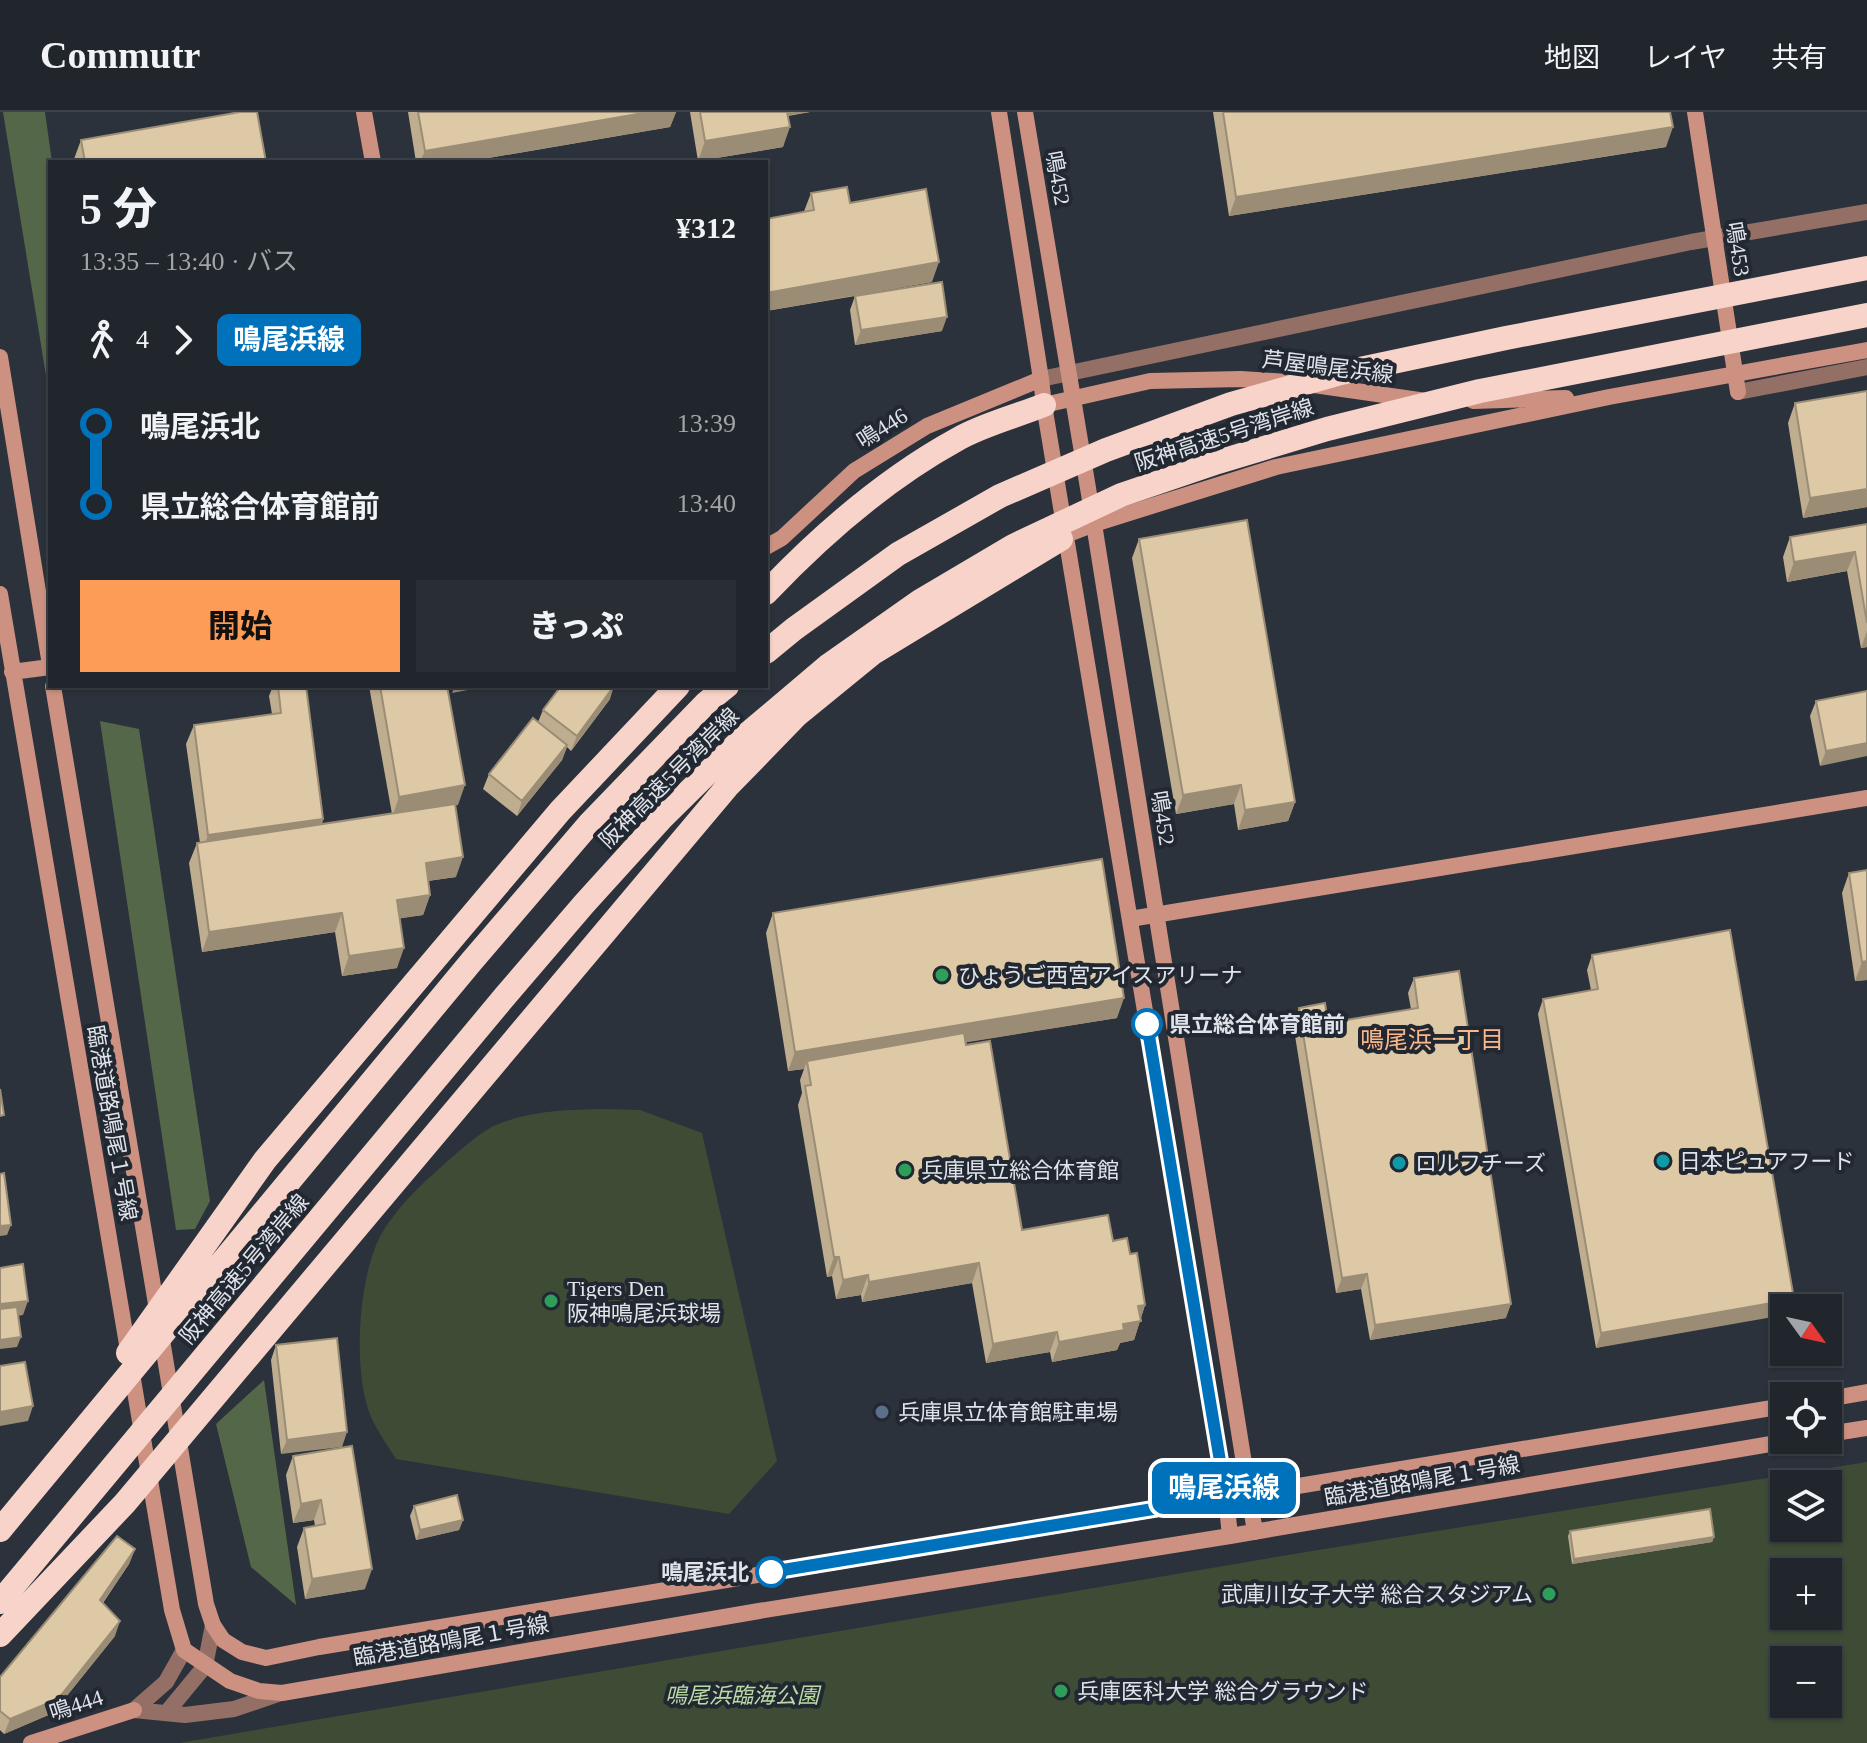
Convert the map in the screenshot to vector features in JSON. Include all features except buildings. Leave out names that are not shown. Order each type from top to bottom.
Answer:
[{"type":"highway","name":"阪神高速5号湾岸線","points":[[768,650],[898,554],[1000,496],[1106,450],[1231,404],[1341,373],[1867,268]]},
{"type":"highway","name":"阪神高速5号湾岸線","points":[[0,1602],[506,995],[652,829],[745,736],[829,665],[920,601],[1013,546],[1121,495],[1314,433],[1480,391],[1867,315]]},
{"type":"highway","points":[[768,591],[806,551],[877,490],[960,438],[1044,405]]},
{"type":"highway","points":[[0,1635],[125,1503],[727,787],[797,715],[873,653],[1066,535]]},
{"type":"highway","points":[[23,1502],[265,1160],[560,811],[676,688]]},
{"type":"highway","name":"阪神高速5号湾岸線","points":[[0,1530],[590,823],[706,703],[725,688]]},
{"type":"street","points":[[364,112],[373,160]]},
{"type":"street","points":[[999,112],[1044,405],[1230,1536]]},
{"type":"street","name":"鳴452","points":[[1025,112],[1255,1532]]},
{"type":"street","name":"鳴453","points":[[1695,112],[1738,392],[1867,367]]},
{"type":"street","points":[[1041,379],[1676,245],[1867,212]]},
{"type":"street","name":"芦屋鳴尾浜線","points":[[1066,535],[1276,467],[1609,397],[1867,350]]},
{"type":"street","points":[[0,357],[48,654]]},
{"type":"street","name":"鳴446","points":[[768,546],[782,538],[854,471],[927,426],[1041,379]]},
{"type":"street","name":"芦屋鳴尾浜線","points":[[1044,405],[1150,381],[1190,379],[1297,383],[1436,402],[1609,397]]},
{"type":"street","name":"臨港道路鳴尾１号線","points":[[0,594],[172,1610],[184,1650],[230,1681],[259,1691],[282,1693],[1770,1444]]},
{"type":"street","points":[[12,672],[48,666]]},
{"type":"street","name":"臨港道路鳴尾１号線","points":[[53,688],[206,1604],[213,1625],[223,1640],[242,1652],[266,1658],[1770,1408]]},
{"type":"street","points":[[1130,919],[1867,798]]},
{"type":"street","points":[[1842,1396],[1867,1392]]},
{"type":"street","points":[[1842,1432],[1867,1428]]},
{"type":"street","points":[[167,1712],[205,1666],[213,1625]]},
{"type":"street","points":[[134,1710],[166,1682],[184,1650]]},
{"type":"street","points":[[134,1710],[185,1715],[234,1709],[282,1693]]},
{"type":"street","name":"鳴444","points":[[31,1743],[134,1710]]},
{"type":"green space","points":[[3,112],[45,112],[52,160],[48,160],[48,388]]},
{"type":"green space","points":[[100,721],[139,729],[210,1201],[195,1229],[176,1230]]},
{"type":"green space","name":"Tigers Den 阪神鳴尾浜球場","points":[[640,1110],[702,1133],[777,1461],[729,1514],[396,1459],[374,1423],[365,1398],[361,1375],[360,1324],[367,1273],[382,1233],[401,1207],[451,1158],[490,1128],[536,1114]]},
{"type":"green space","points":[[264,1380],[296,1605],[251,1567],[216,1424]]},
{"type":"green space","name":"鳴尾浜臨海公園","points":[[1867,1462],[1867,1743],[179,1743],[1306,1552],[1770,1478],[1770,1542],[1842,1542],[1842,1470],[1817,1470]]},
{"type":"bus line","name":"鳴尾浜線","points":[[771,1572],[1226,1497],[1147,1024]]},
{"type":"place","name":"ひょうご西宮アイスアリーナ","points":[[942,975]]},
{"type":"place","name":"県立総合体育館前","points":[[1147,1024]]},
{"type":"place","name":"日本ピュアフード","points":[[1663,1161]]},
{"type":"place","name":"ロルフチーズ","points":[[1399,1163]]},
{"type":"place","name":"兵庫県立総合体育館","points":[[905,1170]]},
{"type":"place","name":"Tigers Den 阪神鳴尾浜球場","points":[[551,1301]]},
{"type":"place","name":"兵庫県立体育館駐車場","points":[[882,1412]]},
{"type":"place","name":"鳴尾浜北","points":[[771,1572]]},
{"type":"place","name":"武庫川女子大学 総合スタジアム","points":[[1549,1594]]},
{"type":"place","name":"兵庫医科大学 総合グラウンド","points":[[1061,1691]]},
{"type":"district","name":"鳴尾浜一丁目","points":[[1432,1040]]}]
